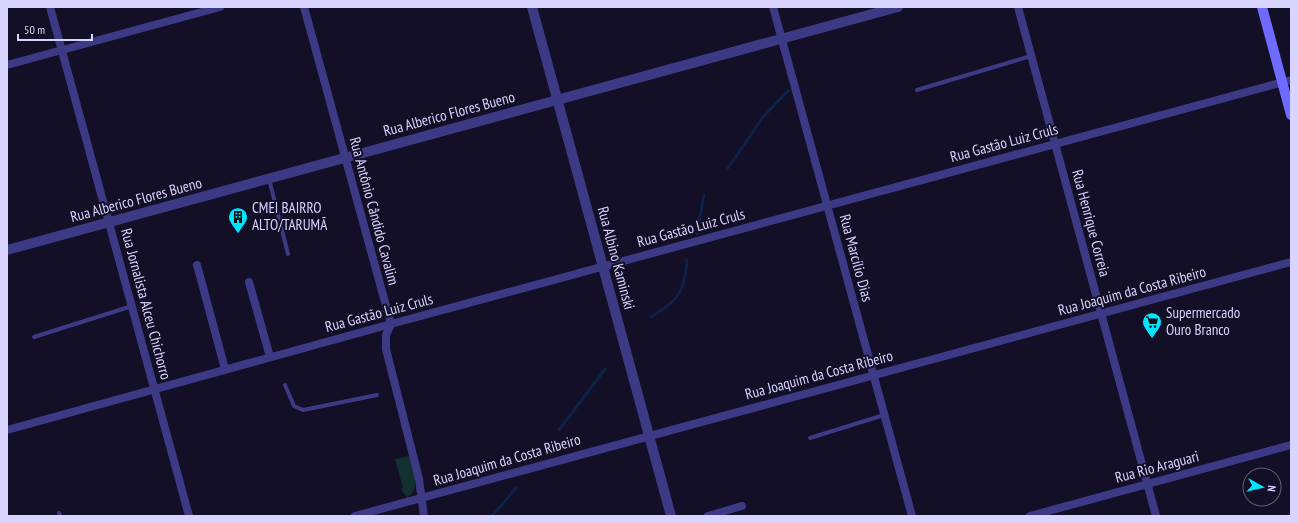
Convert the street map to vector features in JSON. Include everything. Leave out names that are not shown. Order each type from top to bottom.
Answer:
[{"type":"main road","points":[[1262,7],[1287,81],[1291,115]]},
{"type":"street","name":"Rua Jornalista Alceu Chichorro","points":[[50,7],[189,516]]},
{"type":"street","points":[[7,65],[220,7]]},
{"type":"street","name":"Rua Antônio Cândido Cavalim","points":[[304,7],[391,324]]},
{"type":"street","name":"Rua Albino Kaminski","points":[[532,7],[671,516]]},
{"type":"street","name":"Rua Marcílio Dias","points":[[773,7],[912,516]]},
{"type":"street","name":"Rua Alberico Flores Bueno","points":[[7,250],[898,7]]},
{"type":"street","name":"Rua Henrique Correia","points":[[1018,7],[1156,516]]},
{"type":"street","name":"Rua Gastão Luiz Cruls","points":[[7,430],[225,369],[1287,81]]},
{"type":"street","name":"Rua Joaquim da Costa Ribeiro","points":[[355,516],[1291,262]]},
{"type":"street","points":[[197,265],[225,369]]},
{"type":"street","points":[[249,282],[270,357]]},
{"type":"street","points":[[391,324],[386,335],[386,349],[416,464],[423,498],[424,516]]},
{"type":"street","name":"Rua Rio Araguari","points":[[1030,516],[1047,514],[1148,484],[1291,445]]},
{"type":"street","points":[[708,516],[742,506]]},
{"type":"lane","points":[[917,90],[1031,56]]},
{"type":"lane","points":[[269,179],[288,254]]},
{"type":"lane","points":[[34,337],[132,306]]},
{"type":"lane","points":[[285,385],[294,406],[303,410],[377,395]]},
{"type":"lane","points":[[810,438],[884,415]]},
{"type":"green space","points":[[409,456],[414,473],[415,484],[412,494],[407,498],[401,489],[403,488],[395,459]]},
{"type":"waterway","points":[[728,168],[763,117],[789,90]]},
{"type":"waterway","points":[[697,234],[704,195]]},
{"type":"waterway","points":[[651,317],[674,300],[682,288],[687,260]]},
{"type":"waterway","points":[[559,430],[605,369]]},
{"type":"waterway","points":[[492,516],[516,488]]},
{"type":"place","name":"CMEI BAIRRO ALTO/TARUMÃ","points":[[238,234]]},
{"type":"place","name":"Supermercado Ouro Branco","points":[[1152,339]]}]
